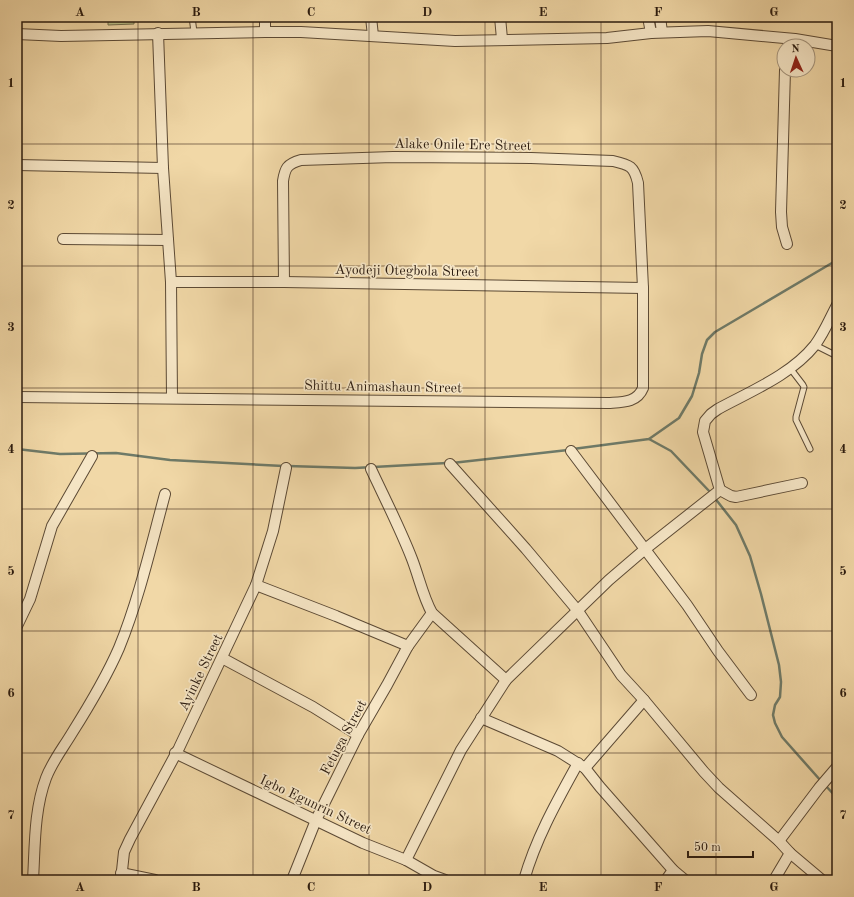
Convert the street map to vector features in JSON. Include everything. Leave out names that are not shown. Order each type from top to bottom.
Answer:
[{"type":"street","points":[[265,17],[265,32]]},
{"type":"street","points":[[371,17],[372,36]]},
{"type":"street","points":[[500,17],[502,39]]},
{"type":"street","points":[[648,17],[651,33]]},
{"type":"street","points":[[660,17],[662,32]]},
{"type":"street","points":[[17,34],[61,36],[194,32],[265,32],[455,41],[607,38],[662,32],[708,31],[776,41]]},
{"type":"street","points":[[158,33],[163,168],[171,282],[172,398]]},
{"type":"street","points":[[816,44],[837,46]]},
{"type":"street","points":[[785,78],[781,212],[782,227],[787,244]]},
{"type":"street","name":"Alake Onile Ere Street","points":[[284,282],[283,181],[284,171],[294,162],[301,160],[393,157],[531,158],[613,162],[631,166],[636,174],[638,183],[643,288]]},
{"type":"street","points":[[17,164],[163,168]]},
{"type":"street","points":[[63,239],[168,240]]},
{"type":"street","name":"Ayodeji Otegbola Street","points":[[171,282],[284,282],[643,288]]},
{"type":"street","name":"Shittu Animashaun Street","points":[[17,398],[623,402],[640,395],[643,388],[643,288]]},
{"type":"street","points":[[713,495],[703,432],[705,421],[710,414],[775,378],[803,358],[815,345],[837,305]]},
{"type":"street","points":[[571,451],[644,550],[687,605],[718,651],[751,695]]},
{"type":"street","points":[[17,626],[30,599],[52,526],[92,456]]},
{"type":"street","points":[[450,464],[526,549],[578,611],[621,676],[644,700],[719,788],[822,880]]},
{"type":"street","name":"Ayinke Street","points":[[121,877],[124,852],[130,839],[175,753],[256,585],[273,531],[286,468]]},
{"type":"street","points":[[371,469],[412,558],[427,604],[432,614],[506,680]]},
{"type":"street","points":[[406,860],[461,750],[506,680],[609,580],[713,495],[736,497],[802,483]]},
{"type":"street","points":[[33,880],[35,834],[39,804],[46,778],[55,759],[91,702],[118,649],[133,610],[165,494]]},
{"type":"street","points":[[256,585],[408,646]]},
{"type":"street","name":"Fetuga Street","points":[[292,880],[316,820],[358,735],[408,646],[432,614]]},
{"type":"street","points":[[222,658],[313,706],[358,735]]},
{"type":"street","points":[[524,880],[531,857],[553,809],[582,765],[644,700]]},
{"type":"street","points":[[481,718],[537,741],[582,765],[673,870],[685,880]]},
{"type":"street","name":"Igbo Egunrin Street","points":[[175,753],[363,843],[406,860],[434,876],[445,880]]},
{"type":"street","points":[[779,841],[828,776],[837,767]]},
{"type":"street","points":[[774,880],[790,853]]},
{"type":"street","points":[[666,880],[673,870]]},
{"type":"street","points":[[121,877],[155,880]]},
{"type":"lane","points":[[192,17],[194,32]]},
{"type":"lane","points":[[815,345],[837,356]]},
{"type":"lane","points":[[790,368],[803,384],[804,391],[796,420],[810,449]]},
{"type":"green space","points":[[108,17],[134,17],[134,24],[108,25]]},
{"type":"waterway","points":[[573,449],[649,439],[679,418],[692,396],[699,373],[702,354],[707,340],[715,332],[837,260]]},
{"type":"waterway","points":[[649,439],[671,451],[711,493]]},
{"type":"waterway","points":[[17,449],[60,454],[116,453],[170,460],[283,466]]},
{"type":"waterway","points":[[452,463],[568,450]]},
{"type":"waterway","points":[[288,466],[355,468],[447,463]]},
{"type":"waterway","points":[[714,497],[736,525],[750,556],[761,594],[779,665],[781,682],[780,697],[775,705],[773,715],[775,723],[782,737],[821,781]]},
{"type":"waterway","points":[[825,785],[837,798]]}]
